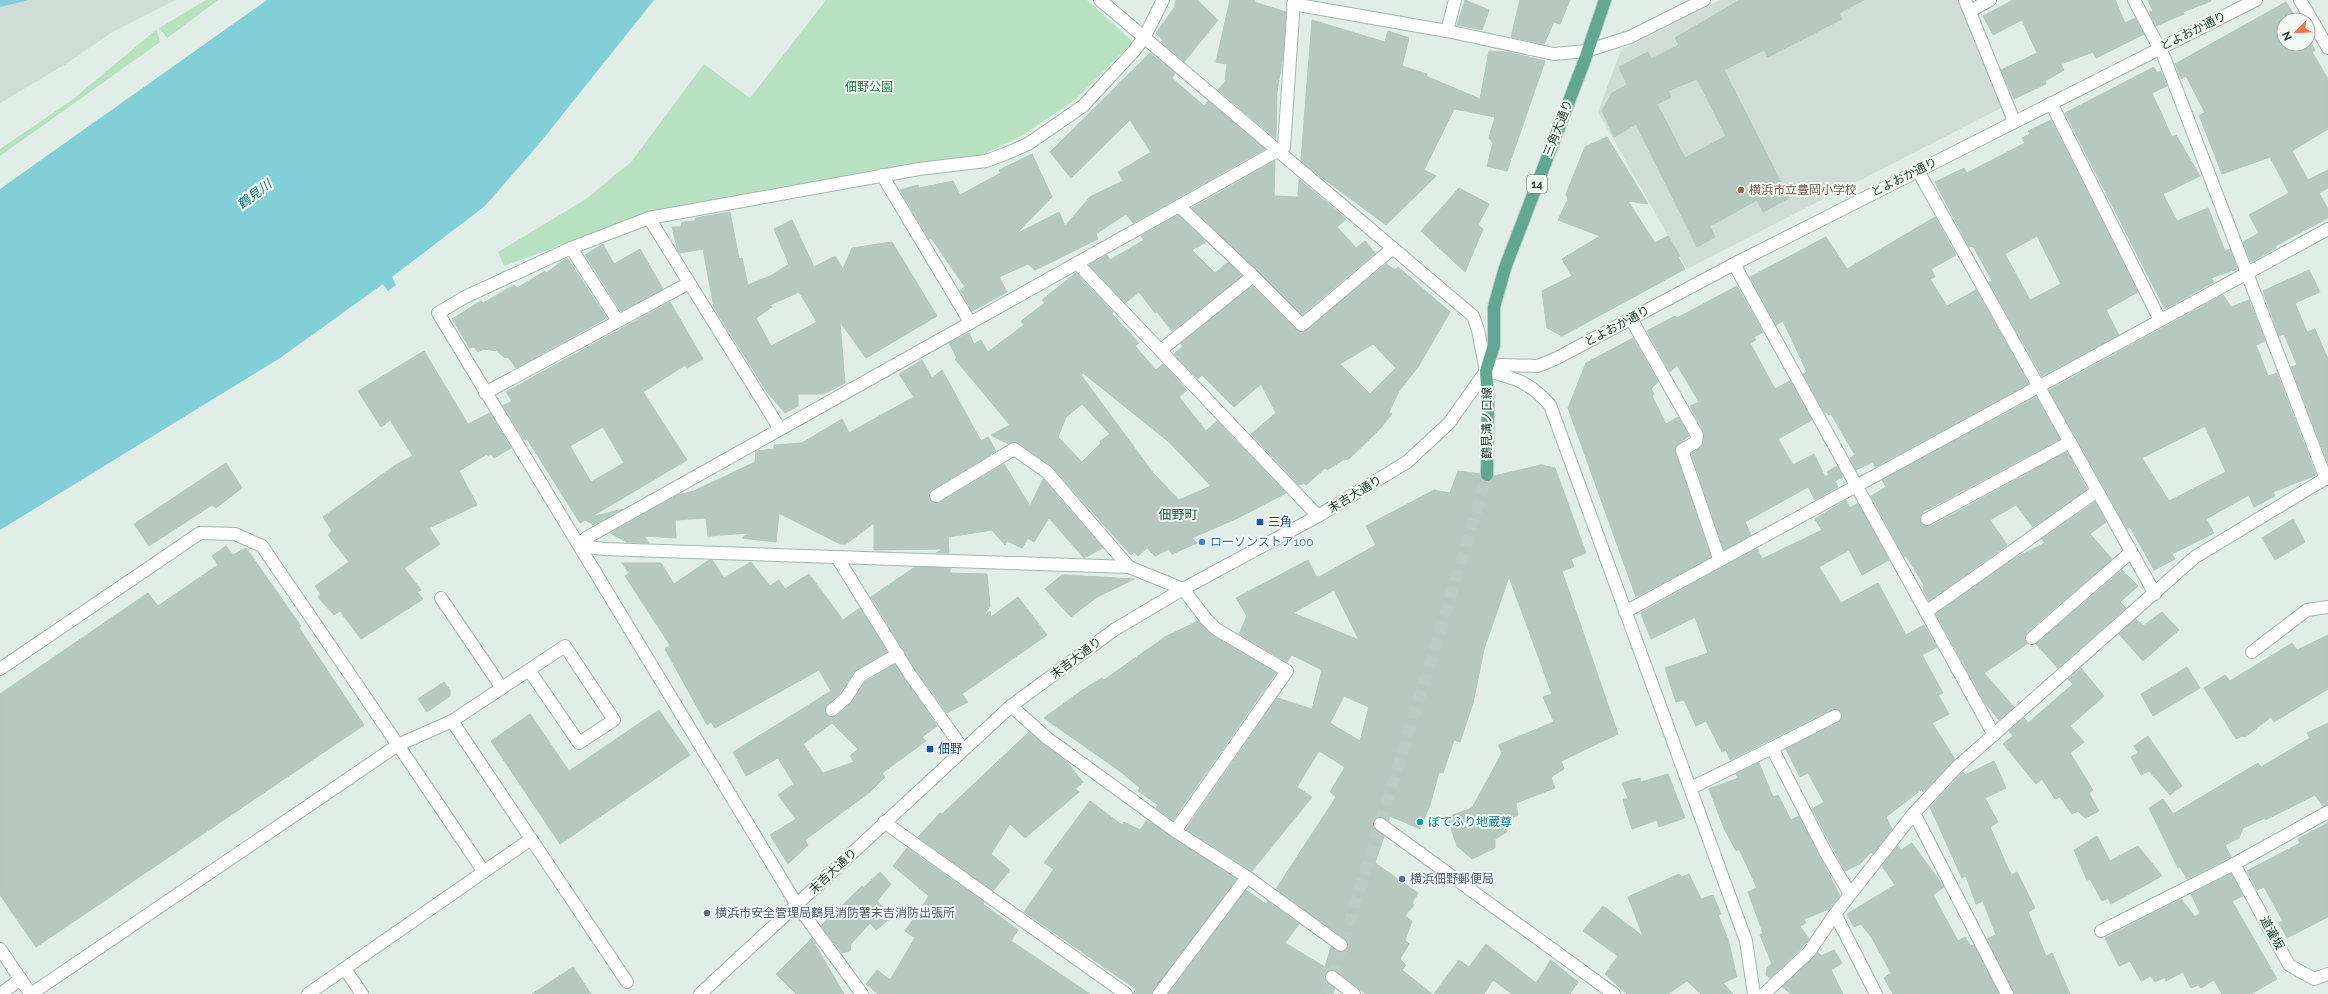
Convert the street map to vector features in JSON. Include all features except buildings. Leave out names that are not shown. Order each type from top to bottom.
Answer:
[{"type":"main road","name":"三角大通り","points":[[1486,371],[1494,345],[1494,307],[1505,268],[1605,0]]},
{"type":"main road","name":"鶴見溝ノ口線","points":[[1486,371],[1488,401],[1487,475]]},
{"type":"street","points":[[860,993],[797,905],[580,546],[485,393],[438,313],[465,298],[571,248],[649,218],[882,175],[986,161],[1028,144],[1083,106],[1134,51],[1145,36],[1163,0]]},
{"type":"street","points":[[1447,31],[1455,0]]},
{"type":"street","points":[[580,546],[586,538],[1284,147],[1294,2],[1447,31],[1554,54],[1586,51],[1630,36],[1704,0]]},
{"type":"street","points":[[1990,0],[1967,5],[2014,121]]},
{"type":"street","points":[[1764,994],[1809,952],[1850,894],[1914,813],[1957,766],[2155,594],[2195,557],[2327,478],[2159,48],[2134,0]]},
{"type":"street","name":"とよおか通り","points":[[1486,371],[1494,366],[1502,365],[1538,366],[2014,121],[2256,0]]},
{"type":"street","points":[[2300,0],[2328,48]]},
{"type":"street","points":[[1103,1],[1280,150],[1473,316],[1478,330],[1486,371],[1512,377],[1535,389],[1550,405],[1746,941],[1754,994]]},
{"type":"street","points":[[2051,103],[2160,320]]},
{"type":"street","points":[[1918,171],[2155,594]]},
{"type":"street","points":[[882,175],[970,322]]},
{"type":"street","points":[[1179,206],[1302,325],[1394,248]]},
{"type":"street","points":[[649,218],[780,429]]},
{"type":"street","points":[[1625,612],[1719,558],[1856,486],[2038,385],[2328,228]]},
{"type":"street","points":[[571,248],[618,322]]},
{"type":"street","points":[[1077,263],[1318,516]]},
{"type":"street","points":[[1734,264],[1994,735]]},
{"type":"street","points":[[1161,350],[1253,276]]},
{"type":"street","points":[[485,393],[689,283]]},
{"type":"street","points":[[1631,318],[1697,435],[1696,442],[1682,450],[1719,558]]},
{"type":"street","name":"末吉大通り","points":[[700,994],[1011,706],[1114,630],[1183,590],[1318,516],[1407,462],[1449,423],[1486,371]]},
{"type":"street","points":[[1927,519],[2070,442]]},
{"type":"street","points":[[936,496],[1014,449],[1047,472],[1129,567]]},
{"type":"street","points":[[1926,612],[2097,491]]},
{"type":"street","points":[[0,669],[200,533],[235,534],[262,546],[484,872]]},
{"type":"street","points":[[580,546],[612,549],[838,558],[1129,567],[1183,590],[1206,619],[1216,628],[1287,671],[1175,831]]},
{"type":"street","points":[[2032,638],[2131,552]]},
{"type":"street","points":[[838,558],[898,654],[963,749]]},
{"type":"street","points":[[441,598],[502,688]]},
{"type":"street","points":[[2252,652],[2307,610],[2328,607]]},
{"type":"street","points":[[0,949],[31,994],[398,745],[452,721],[565,646],[614,720],[579,743],[529,670]]},
{"type":"street","points":[[832,710],[846,698],[860,676],[898,654]]},
{"type":"street","points":[[1011,706],[1047,738],[1175,831],[1247,877],[1341,945]]},
{"type":"street","points":[[1691,788],[1835,716]]},
{"type":"street","points":[[452,721],[627,982]]},
{"type":"street","points":[[1772,748],[1826,853],[1850,894]]},
{"type":"street","points":[[2100,931],[2234,864],[2328,812]]},
{"type":"street","points":[[1914,813],[2007,994]]},
{"type":"street","points":[[884,822],[1126,994]]},
{"type":"street","points":[[1380,824],[1614,994]]},
{"type":"street","points":[[308,994],[531,839]]},
{"type":"street","name":"道灌坂","points":[[2234,864],[2289,965],[2314,979],[2328,974]]},
{"type":"street","points":[[1159,994],[1247,877]]},
{"type":"street","points":[[1835,914],[1876,994]]},
{"type":"street","points":[[344,968],[362,994]]},
{"type":"street","points":[[1332,977],[1354,994]]},
{"type":"street","points":[[0,994],[21,980]]},
{"type":"shaded area","points":[[0,0],[175,0],[111,33],[66,64],[0,103]]},
{"type":"shaded area","name":"横浜市立豊岡小学校","points":[[1720,0],[1960,0],[2003,107],[1687,269],[1598,112],[1621,50]]},
{"type":"green space","points":[[206,0],[218,0],[167,38],[163,32],[161,32],[159,28]]},
{"type":"green space","name":"佃野公園","points":[[826,0],[1087,0],[1133,42],[1076,99],[1023,135],[980,156],[648,213],[504,266],[498,252],[586,199],[632,161],[704,64],[750,98]]},
{"type":"green space","points":[[157,29],[160,42],[0,156],[0,149],[72,100]]},
{"type":"water","points":[[0,0],[29,0],[0,7]]},
{"type":"water","name":"鶴見川","points":[[267,0],[654,0],[539,144],[485,206],[392,277],[396,285],[388,291],[383,284],[280,358],[0,530],[0,189]]},
{"type":"tunnel","points":[[1327,994],[1434,651],[1487,475]]},
{"type":"place","name":"横浜市立豊岡小学校","points":[[1741,190]]},
{"type":"place","name":"三角","points":[[1260,522]]},
{"type":"place","name":"ローソンストア100","points":[[1202,542]]},
{"type":"place","name":"佃野","points":[[930,749]]},
{"type":"place","name":"ぼてふり地蔵尊","points":[[1420,822]]},
{"type":"place","name":"横浜佃野郵便局","points":[[1402,879]]},
{"type":"place","name":"横浜市安全管理局鶴見消防署末吉消防出張所","points":[[707,913]]},
{"type":"district","name":"佃野町","points":[[1178,514]]}]
